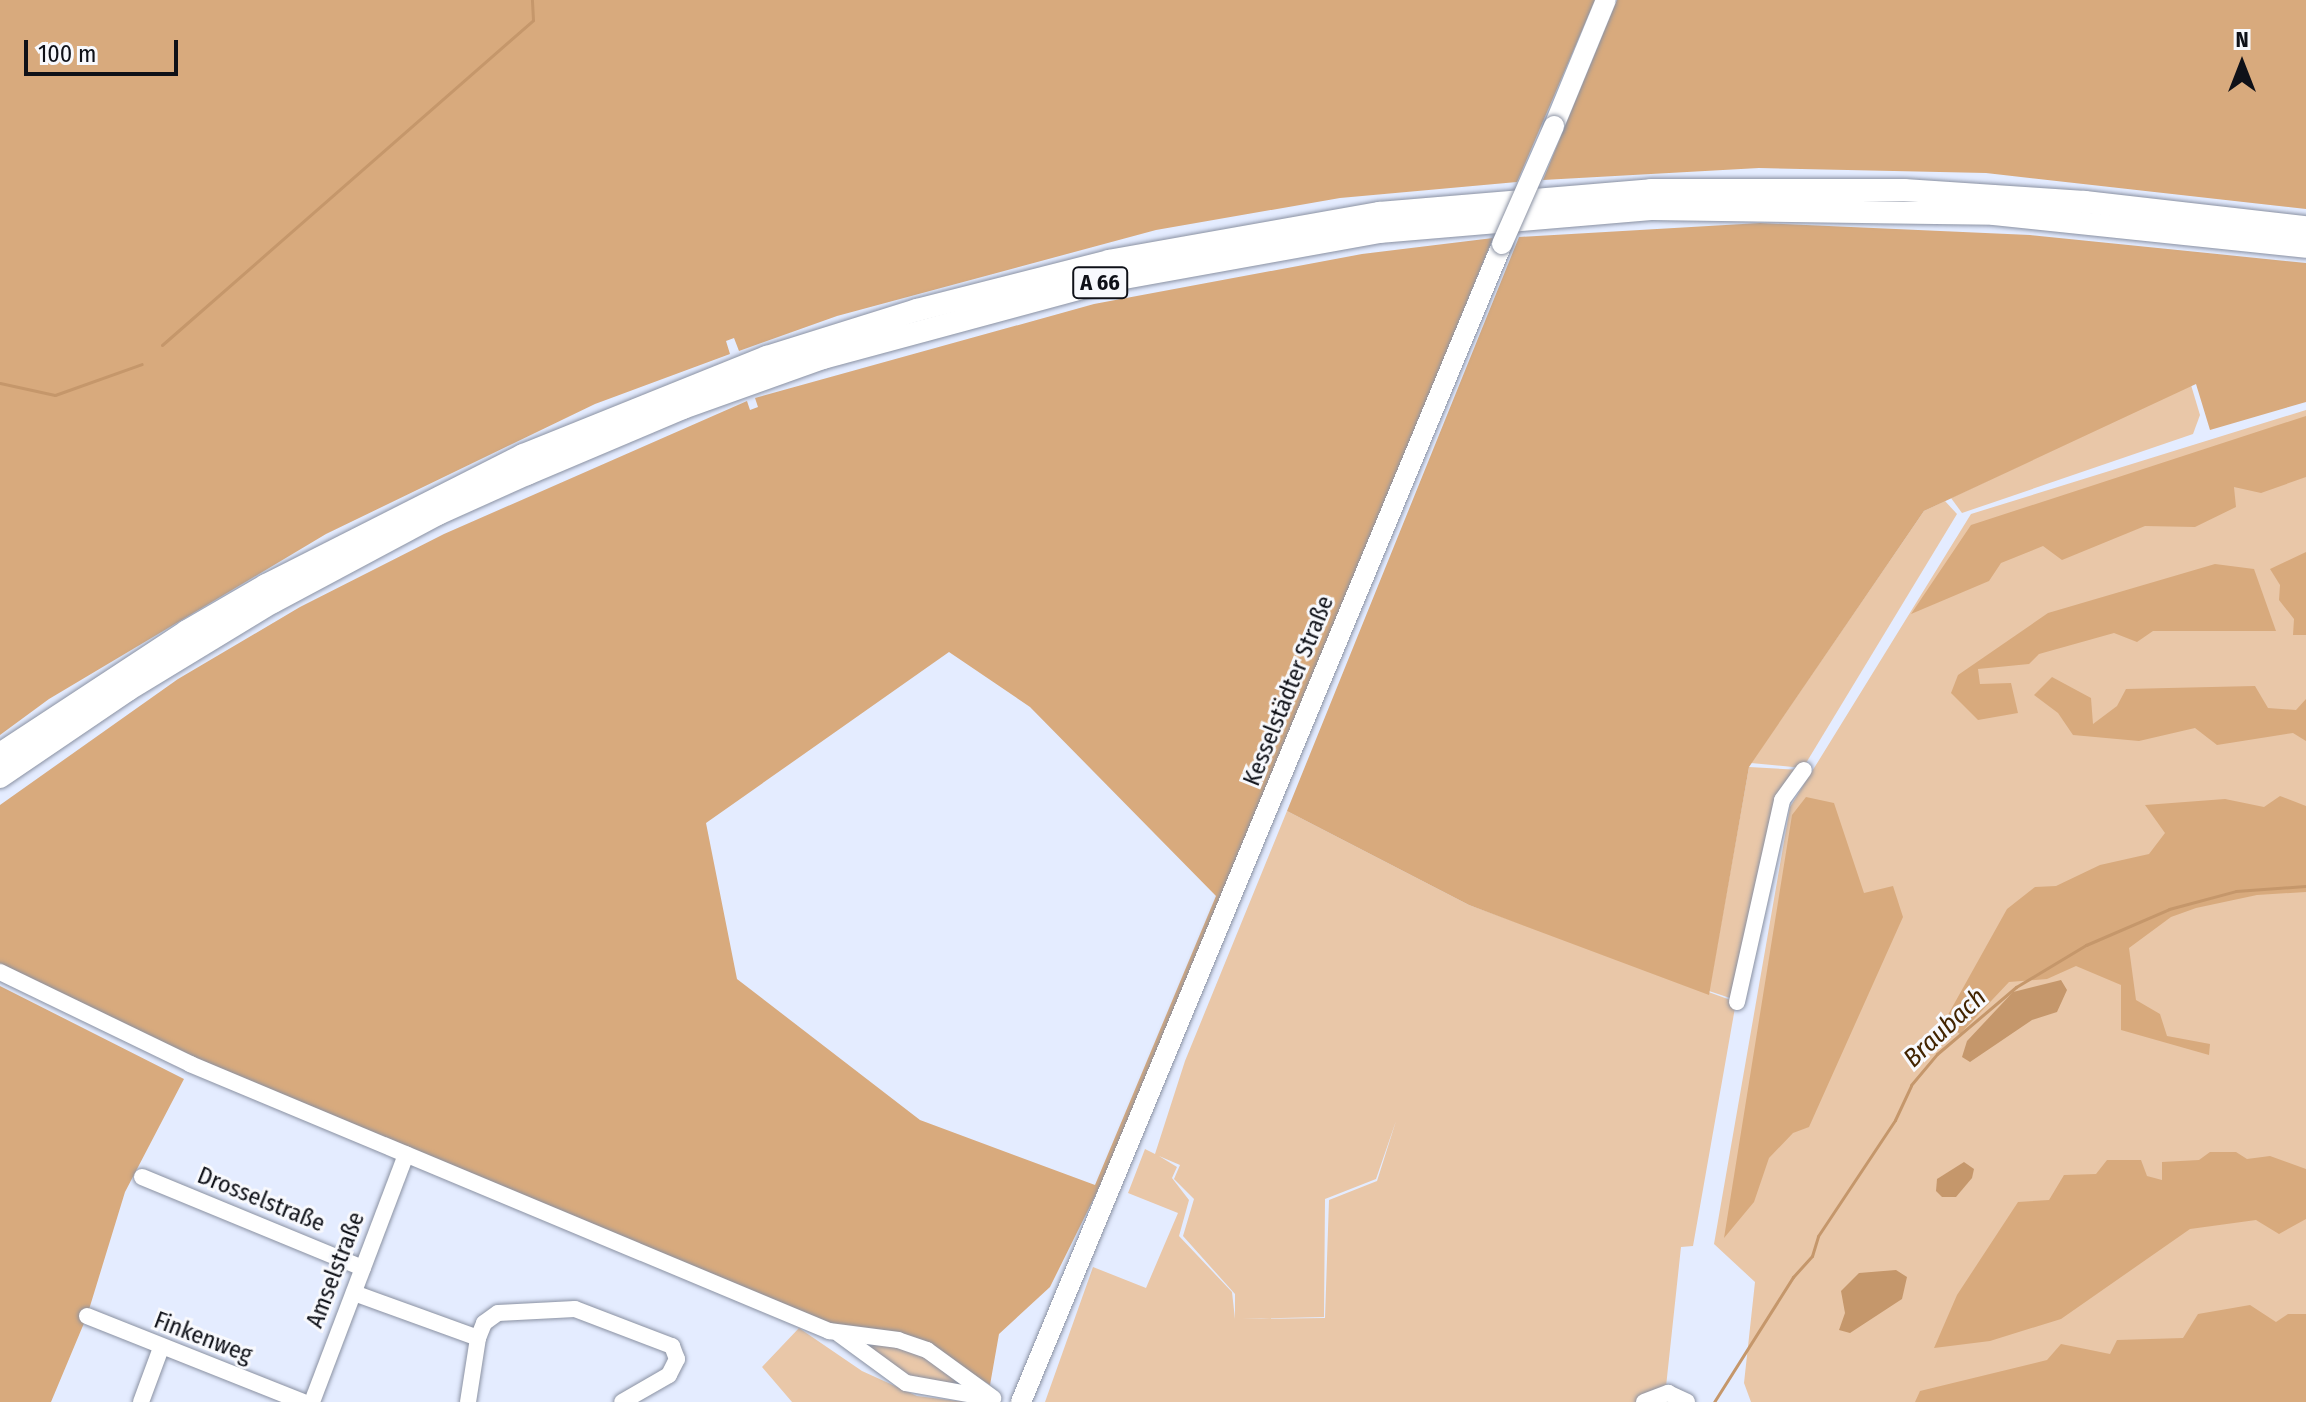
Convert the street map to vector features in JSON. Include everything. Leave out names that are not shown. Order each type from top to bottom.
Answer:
[{"type":"highway","name":"A 66","points":[[0,754],[253,593],[523,455],[767,357],[931,306],[1109,261],[1261,231],[1459,204],[1735,188],[1904,190],[2085,202],[2306,227]]},
{"type":"highway","name":"A 66","points":[[0,777],[200,645],[438,514],[683,408],[811,362],[1055,293],[1262,250],[1379,232],[1651,209],[1994,214],[2306,247]]},
{"type":"main road","name":"Kesselstädter Straße","points":[[1021,1402],[1606,0]]},
{"type":"street","points":[[1737,1002],[1782,800],[1804,770]]},
{"type":"street","points":[[0,972],[190,1064],[838,1334],[906,1383],[998,1400]]},
{"type":"street","name":"Amselstraße","points":[[312,1402],[406,1154]]},
{"type":"street","name":"Drosselstraße","points":[[142,1177],[363,1268]]},
{"type":"street","points":[[354,1293],[478,1338]]},
{"type":"street","points":[[468,1402],[478,1338],[484,1323],[498,1313],[575,1309],[672,1346],[677,1359],[669,1375],[622,1402]]},
{"type":"street","name":"Finkenweg","points":[[87,1316],[303,1402]]},
{"type":"street","points":[[838,1334],[914,1344],[998,1400]]},
{"type":"street","points":[[141,1402],[161,1348]]},
{"type":"street","points":[[1644,1402],[1656,1395],[1677,1393],[1687,1402]]},
{"type":"shaded area","points":[[0,0],[1595,0],[1517,182],[1340,198],[1156,230],[837,316],[739,351],[734,338],[726,341],[730,354],[595,404],[326,534],[49,699],[0,735]]},
{"type":"shaded area","points":[[1617,0],[2306,0],[2306,209],[1986,173],[1759,168],[1543,180]]},
{"type":"shaded area","points":[[1760,223],[2030,235],[2306,263],[2306,402],[2210,430],[2196,384],[1924,511],[1749,767],[1709,995],[1469,905],[1287,811],[1519,237]]},
{"type":"shaded area","points":[[1493,238],[1263,804],[1098,1190],[1050,1287],[999,1334],[990,1385],[936,1351],[839,1329],[193,1059],[0,966],[0,805],[178,679],[300,607],[444,534],[747,401],[750,410],[758,407],[755,398],[1094,304],[1362,254]],"holes":[[[949,652],[1030,707],[1216,896],[1095,1185],[920,1120],[737,979],[706,823]]]},
{"type":"shaded area","points":[[2191,385],[2200,415],[2193,434],[1962,513],[1951,498]]},
{"type":"shaded area","points":[[2306,410],[2306,1402],[1751,1402],[1744,1383],[1755,1282],[1714,1244],[1790,807],[1971,514]]},
{"type":"shaded area","points":[[2306,416],[2306,477],[2261,493],[2234,487],[2236,507],[2195,527],[2145,526],[2062,560],[2043,546],[2001,563],[1989,581],[1911,614],[1971,525]]},
{"type":"shaded area","points":[[1945,501],[1957,514],[1803,768],[1751,763],[1924,511]]},
{"type":"shaded area","points":[[2306,552],[2306,635],[2293,635],[2294,619],[2279,600],[2280,585],[2270,569]]},
{"type":"shaded area","points":[[2215,564],[2254,569],[2276,631],[2153,631],[2137,642],[2114,633],[2039,654],[2029,664],[1978,669],[1980,684],[2011,683],[2018,713],[1978,720],[1951,693],[1958,675],[2048,613]]},
{"type":"shaded area","points":[[2052,677],[2091,698],[2093,724],[2117,706],[2126,689],[2255,686],[2268,708],[2296,710],[2306,699],[2306,741],[2293,733],[2217,745],[2195,728],[2139,741],[2073,735],[2058,713],[2034,695]]},
{"type":"shaded area","points":[[1749,767],[1802,770],[1780,800],[1736,1000],[1709,991]]},
{"type":"shaded area","points":[[2280,796],[2306,806],[2306,892],[2257,895],[2196,908],[2171,917],[2129,948],[2136,1000],[2160,1014],[2167,1036],[2210,1044],[2209,1055],[2121,1030],[2121,985],[2076,966],[2047,979],[2009,982],[1960,1034],[1944,1022],[2007,909],[2035,887],[2056,886],[2100,865],[2149,854],[2165,833],[2145,805],[2225,799],[2264,807]]},
{"type":"shaded area","points":[[1806,797],[1834,803],[1864,893],[1893,886],[1903,917],[1809,1127],[1793,1133],[1769,1158],[1754,1202],[1724,1238],[1792,815]]},
{"type":"shaded area","points":[[1287,811],[1469,905],[1736,1002],[1693,1246],[1681,1247],[1665,1396],[1679,1402],[1045,1402],[1093,1267],[1146,1288],[1178,1213],[1128,1193],[1145,1149],[1155,1154],[1185,1061]],"holes":[[[1396,1121],[1377,1181],[1329,1200],[1325,1318],[1241,1319],[1324,1317],[1325,1199],[1376,1179]],[[1159,1156],[1180,1165],[1174,1179],[1194,1199],[1183,1236],[1235,1294],[1235,1319],[1232,1292],[1179,1236],[1189,1200],[1172,1178],[1177,1167]]]},
{"type":"shaded area","points":[[2061,980],[2067,990],[2057,1012],[2032,1020],[1970,1062],[1962,1057],[1967,1041],[2013,992]]},
{"type":"shaded area","points":[[0,986],[184,1079],[125,1192],[87,1316],[51,1402],[0,1402]]},
{"type":"shaded area","points":[[2210,1152],[2236,1152],[2247,1159],[2270,1156],[2306,1169],[2306,1219],[2279,1234],[2256,1220],[2190,1229],[2061,1319],[1990,1341],[1934,1348],[1957,1295],[2018,1202],[2049,1200],[2064,1175],[2096,1174],[2107,1160],[2141,1160],[2147,1176],[2162,1180],[2162,1162],[2199,1160]]},
{"type":"shaded area","points":[[1964,1162],[1974,1169],[1972,1178],[1956,1197],[1942,1197],[1936,1191],[1937,1179]]},
{"type":"shaded area","points":[[1896,1270],[1907,1277],[1902,1299],[1850,1333],[1839,1330],[1845,1313],[1841,1291],[1859,1273]]},
{"type":"shaded area","points":[[2250,1305],[2276,1322],[2288,1314],[2306,1314],[2306,1402],[1915,1402],[1920,1391],[2047,1360],[2061,1344],[2110,1354],[2117,1340],[2183,1338],[2198,1314]]},
{"type":"shaded area","points":[[799,1328],[862,1371],[917,1396],[966,1402],[792,1402],[762,1367]]},
{"type":"shaded area","points":[[873,1345],[911,1347],[957,1382],[953,1388],[908,1380],[870,1348]]},
{"type":"waterway","points":[[162,345],[533,20],[532,0]]},
{"type":"waterway","points":[[0,383],[55,395],[142,364]]},
{"type":"waterway","name":"Braubach","points":[[1714,1402],[1793,1277],[1812,1256],[1818,1236],[1895,1120],[1911,1085],[1937,1054],[2016,987],[2086,945],[2169,909],[2236,891],[2306,886]]}]
